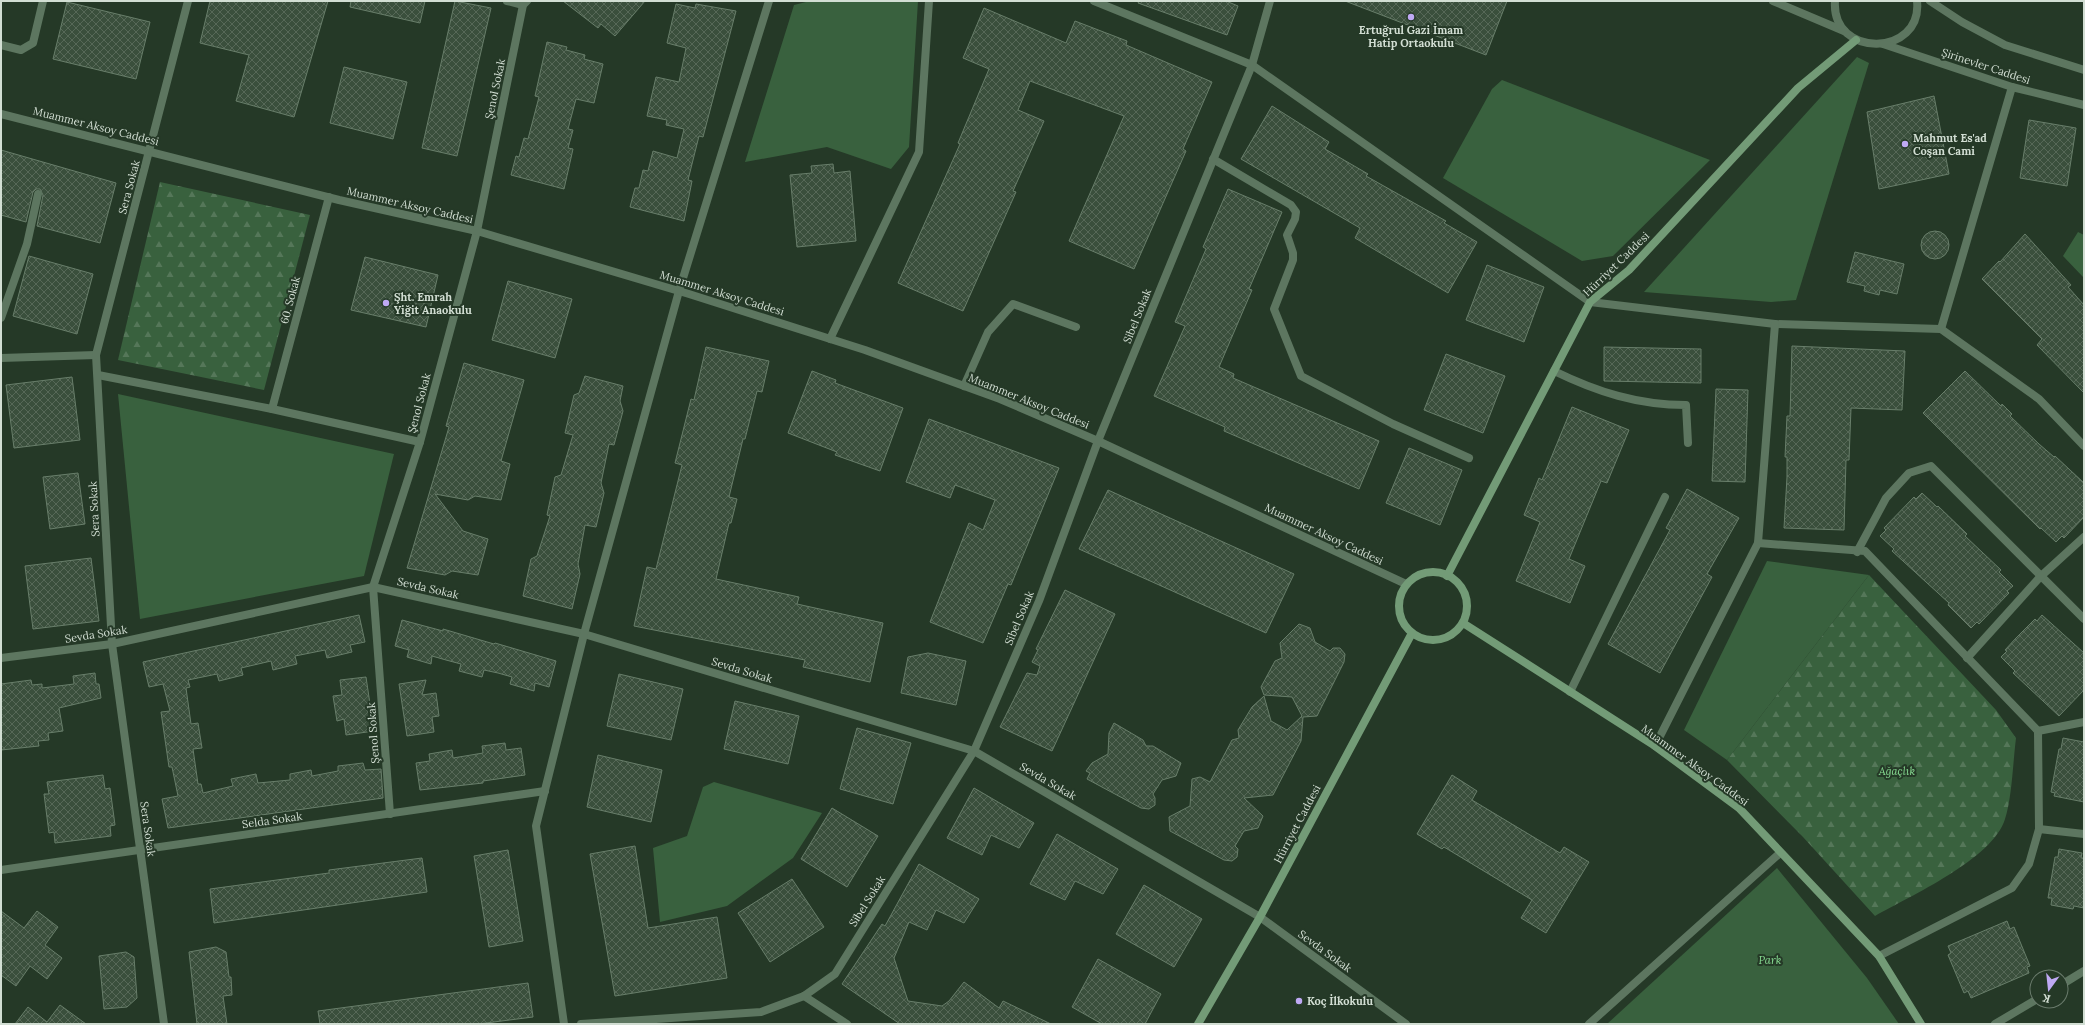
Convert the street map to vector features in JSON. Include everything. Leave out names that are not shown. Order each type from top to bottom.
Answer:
[{"type":"main road","name":"Hürriyet Caddesi","points":[[1447,576],[1590,302],[1629,270],[1798,88],[1856,40]]},
{"type":"main road","points":[[1433,572],[1447,576],[1459,584],[1465,593],[1466,613],[1463,623],[1455,632],[1445,638],[1434,640],[1422,639],[1412,633],[1404,625],[1399,615],[1398,604],[1400,593],[1406,584],[1413,578],[1423,573],[1433,572]]},
{"type":"main road","name":"Muammer Aksoy Caddesi","points":[[1463,623],[1654,746],[1739,808],[1879,956],[1921,1024]]},
{"type":"main road","name":"Hürriyet Caddesi","points":[[1198,1024],[1260,917],[1412,633]]},
{"type":"street","points":[[1,45],[21,50],[33,43],[42,1]]},
{"type":"street","name":"Sera Sokak","points":[[164,1024],[112,644],[96,355],[188,1]]},
{"type":"street","points":[[507,1],[525,3]]},
{"type":"street","points":[[564,1024],[536,826],[584,634],[679,291],[769,1]]},
{"type":"street","points":[[830,339],[919,152],[928,1]]},
{"type":"street","points":[[1094,1],[1252,65],[1590,302],[1775,324],[1941,329],[2039,399],[2084,446]]},
{"type":"street","name":"Sibel Sokak","points":[[581,1024],[761,1012],[804,996],[835,974],[974,751],[1039,601],[1098,441],[1252,65],[1270,1]]},
{"type":"street","name":"Şirinevler Caddesi","points":[[1773,1],[1845,32],[1856,40],[1870,44],[1883,44],[1896,40],[1907,31],[1915,20],[1918,1]]},
{"type":"street","name":"Şirinevler Caddesi","points":[[1834,1],[1838,20],[1845,32]]},
{"type":"street","points":[[1930,1],[1962,22],[2005,45],[2084,70]]},
{"type":"street","name":"Şenol Sokak","points":[[390,814],[373,587],[420,442],[476,231],[525,3]]},
{"type":"street","name":"Şirinevler Caddesi","points":[[1883,44],[2012,87],[2084,105]]},
{"type":"street","points":[[1941,329],[2012,87]]},
{"type":"street","name":"Muammer Aksoy Caddesi","points":[[1,114],[329,198],[476,231],[679,291],[830,339],[1000,399],[1098,441],[1406,584]]},
{"type":"street","points":[[1213,159],[1294,208],[1295,218],[1287,235],[1293,253],[1293,260],[1274,310],[1301,376],[1393,424],[1469,458]]},
{"type":"street","points":[[1,318],[27,244],[38,194]]},
{"type":"street","name":"60. Sokak","points":[[272,409],[329,198]]},
{"type":"street","points":[[964,386],[988,332],[1013,304],[1076,326]]},
{"type":"street","points":[[1654,746],[1758,543],[1775,324]]},
{"type":"street","points":[[1,358],[96,355]]},
{"type":"street","points":[[1554,371],[1611,395],[1651,403],[1686,405],[1688,443]]},
{"type":"street","points":[[98,375],[272,409],[420,442]]},
{"type":"street","points":[[1857,552],[1886,498],[1909,473],[1931,466],[2084,619]]},
{"type":"street","points":[[1570,692],[1665,497]]},
{"type":"street","points":[[1968,658],[2040,576],[2084,537]]},
{"type":"street","points":[[1758,543],[1857,552],[1865,551],[2038,731],[2038,829],[2029,864],[2012,888],[1879,956]]},
{"type":"street","name":"Sevda Sokak","points":[[1,658],[112,644],[373,587],[584,634],[974,751],[1260,917],[1406,1024]]},
{"type":"street","points":[[2038,731],[2084,722]]},
{"type":"street","name":"Selda Sokak","points":[[1,870],[545,791]]},
{"type":"street","points":[[2038,829],[2084,834]]},
{"type":"street","points":[[1589,1024],[1780,853]]},
{"type":"street","points":[[2069,979],[2084,971]]},
{"type":"street","points":[[804,996],[847,1024]]},
{"type":"street","points":[[1995,1024],[2029,1004]]},
{"type":"green space","points":[[810,1],[918,1],[909,147],[891,169],[827,147],[745,162],[794,5]]},
{"type":"green space","points":[[1857,57],[1869,63],[1796,300],[1771,302],[1644,292]]},
{"type":"green space","points":[[1502,80],[1710,160],[1613,256],[1582,261],[1443,178],[1492,89]]},
{"type":"green space","points":[[160,182],[310,215],[264,390],[118,360]]},
{"type":"green space","points":[[2078,232],[2084,235],[2084,278],[2063,256]]},
{"type":"green space","points":[[118,394],[394,454],[364,576],[140,619]]},
{"type":"green space","points":[[1767,561],[1869,575],[1727,760],[1684,730]]},
{"type":"green space","name":"Ağaçlık","points":[[1869,575],[1996,710],[2016,738],[2009,801],[2005,819],[1997,834],[1985,848],[1949,875],[1875,916],[1803,837],[1727,760]]},
{"type":"green space","points":[[714,782],[822,813],[793,858],[727,906],[660,922],[653,848],[687,836],[703,787]]},
{"type":"green space","name":"Park","points":[[1777,868],[1867,978],[1899,1024],[1607,1024]]},
{"type":"building","points":[[210,1],[328,1],[294,117],[236,101],[249,55],[200,43]]},
{"type":"building","points":[[351,1],[425,1],[420,23],[350,7]]},
{"type":"building","points":[[455,1],[491,8],[457,156],[422,148]]},
{"type":"building","points":[[563,1],[645,1],[615,36],[601,24],[598,28]]},
{"type":"building","points":[[1139,1],[1226,1],[1238,6],[1227,35],[1138,3]]},
{"type":"building","points":[[1345,1],[1507,1],[1486,55]]},
{"type":"building","points":[[67,2],[150,22],[136,79],[53,59]]},
{"type":"building","points":[[676,4],[695,8],[696,4],[736,11],[703,137],[699,136],[688,180],[692,181],[684,221],[630,207],[635,188],[639,188],[643,170],[648,171],[653,151],[677,158],[684,129],[666,125],[667,120],[647,116],[656,77],[679,82],[686,48],[667,43]]},
{"type":"building","points":[[984,8],[1066,43],[1075,21],[1127,41],[1126,45],[1212,82],[1183,149],[1186,151],[1134,269],[1069,241],[1124,116],[1030,81],[1018,110],[1044,121],[1013,191],[1016,192],[963,311],[898,283],[960,144],[958,143],[989,69],[963,58]]},
{"type":"building","points":[[547,42],[567,47],[566,50],[585,55],[584,59],[603,64],[594,103],[576,99],[568,129],[573,130],[568,148],[573,149],[564,189],[511,175],[516,156],[519,157],[524,138],[528,139],[539,97],[535,96]]},
{"type":"building","points":[[344,67],[407,82],[393,139],[330,123]]},
{"type":"building","points":[[1934,96],[1949,174],[1879,189],[1867,112]]},
{"type":"building","points":[[1272,106],[1329,142],[1325,149],[1368,174],[1366,176],[1446,221],[1444,223],[1477,242],[1448,293],[1355,238],[1360,228],[1241,159]]},
{"type":"building","points":[[2029,120],[2076,128],[2067,186],[2020,178]]},
{"type":"building","points":[[1,150],[116,183],[100,243],[37,226],[43,195],[40,189],[36,189],[33,192],[26,222],[1,215]]},
{"type":"building","points":[[833,164],[834,173],[850,171],[856,241],[797,247],[790,175],[812,173],[811,166]]},
{"type":"building","points":[[1228,189],[1282,212],[1249,289],[1252,290],[1219,367],[1234,374],[1233,378],[1379,441],[1359,489],[1224,431],[1225,427],[1154,396],[1185,326],[1175,322],[1206,249],[1203,247]]},
{"type":"building","points":[[1935,231],[1945,235],[1949,245],[1945,255],[1935,259],[1925,255],[1921,245],[1925,235]]},
{"type":"building","points":[[2025,234],[2071,285],[2068,287],[2084,305],[2084,393],[2037,345],[2042,339],[1982,279],[1999,261],[2000,262]]},
{"type":"building","points":[[1855,252],[1904,264],[1897,294],[1880,290],[1879,295],[1864,291],[1865,286],[1847,282]]},
{"type":"building","points":[[29,256],[93,274],[77,334],[13,316]]},
{"type":"building","points":[[365,257],[438,275],[426,327],[351,310]]},
{"type":"building","points":[[1487,265],[1544,287],[1524,342],[1466,320]]},
{"type":"building","points":[[508,281],[572,299],[555,358],[492,340]]},
{"type":"building","points":[[1792,346],[1905,351],[1902,410],[1851,408],[1849,460],[1846,460],[1844,530],[1784,528],[1787,477],[1787,457],[1785,457],[1787,416],[1790,416]]},
{"type":"building","points":[[706,347],[769,361],[762,392],[757,391],[745,439],[743,439],[729,497],[737,499],[731,523],[729,523],[716,579],[799,597],[797,604],[883,623],[870,682],[803,667],[805,660],[634,626],[647,567],[656,569],[682,465],[675,463],[691,399],[694,400]]},
{"type":"building","points":[[1604,347],[1701,349],[1701,383],[1604,381]]},
{"type":"building","points":[[1446,354],[1505,376],[1483,433],[1424,410]]},
{"type":"building","points":[[464,363],[524,380],[501,461],[510,464],[501,500],[475,496],[468,500],[435,494],[463,531],[488,539],[478,575],[452,571],[445,575],[407,568],[449,427],[446,426]]},
{"type":"building","points":[[812,371],[836,380],[835,383],[903,408],[880,471],[835,455],[837,452],[788,433]]},
{"type":"building","points":[[1965,371],[2001,406],[2002,404],[2012,414],[2010,416],[2039,444],[2054,457],[2055,456],[2084,483],[2084,517],[2064,538],[2062,536],[2056,542],[2041,528],[2040,529],[1923,413]]},
{"type":"building","points":[[585,376],[623,386],[620,401],[623,411],[614,445],[609,444],[601,483],[604,493],[596,527],[585,525],[578,564],[580,574],[572,609],[523,596],[531,559],[537,556],[550,516],[547,515],[555,477],[561,475],[573,435],[565,433],[574,395],[579,393]]},
{"type":"building","points":[[72,377],[80,440],[14,448],[6,385]]},
{"type":"building","points":[[1716,389],[1748,390],[1745,482],[1712,481]]},
{"type":"building","points":[[1572,407],[1629,430],[1607,483],[1601,481],[1569,559],[1585,566],[1570,603],[1516,581],[1540,522],[1524,515],[1539,478],[1542,480]]},
{"type":"building","points":[[929,419],[1059,468],[1011,585],[1008,584],[983,643],[930,622],[969,523],[983,530],[995,500],[955,485],[950,498],[906,482]]},
{"type":"building","points":[[1409,448],[1462,470],[1440,525],[1386,503]]},
{"type":"building","points":[[78,473],[85,524],[50,529],[43,477]]},
{"type":"building","points":[[1687,489],[1739,518],[1707,574],[1712,577],[1660,673],[1608,644],[1670,530],[1666,528]]},
{"type":"building","points":[[1108,490],[1294,574],[1266,633],[1079,549]]},
{"type":"building","points":[[1922,493],[1967,534],[1965,536],[2001,570],[1999,572],[2013,586],[2007,591],[2009,593],[1979,624],[1977,622],[1971,628],[1948,605],[1949,603],[1892,551],[1894,549],[1880,536],[1886,530],[1884,528],[1914,497],[1916,499]]},
{"type":"building","points":[[91,558],[99,621],[33,629],[25,566]]},
{"type":"building","points":[[1065,590],[1115,614],[1052,751],[1000,727],[1027,673],[1037,675],[1040,666],[1032,662],[1038,650],[1036,649]]},
{"type":"building","points":[[359,615],[365,642],[350,645],[352,652],[327,658],[325,650],[295,656],[297,664],[273,670],[271,661],[241,668],[243,675],[219,681],[217,674],[188,680],[190,687],[186,688],[191,724],[198,723],[202,748],[193,749],[198,784],[201,784],[203,793],[233,786],[231,779],[256,774],[258,783],[290,780],[290,774],[311,770],[312,776],[338,771],[338,766],[363,763],[365,770],[381,769],[383,798],[168,828],[162,799],[178,796],[172,767],[169,767],[161,712],[170,711],[163,684],[149,687],[143,662]]},
{"type":"building","points":[[2042,615],[2084,653],[2084,690],[2059,716],[2013,673],[2015,671],[2001,657],[2016,638],[2035,619],[2037,621]]},
{"type":"building","points":[[402,620],[443,631],[443,629],[556,661],[549,687],[535,683],[534,691],[510,684],[512,677],[498,673],[484,670],[482,677],[459,671],[461,664],[432,656],[431,664],[407,657],[409,650],[395,646]]},
{"type":"building","points":[[1299,624],[1310,628],[1315,642],[1330,651],[1333,648],[1340,648],[1345,654],[1344,662],[1317,716],[1303,717],[1301,741],[1273,795],[1244,798],[1263,816],[1258,828],[1244,831],[1235,846],[1238,849],[1237,857],[1232,861],[1224,860],[1170,831],[1169,817],[1190,806],[1192,779],[1200,777],[1210,782],[1232,740],[1239,738],[1238,730],[1252,707],[1264,696],[1271,721],[1287,730],[1302,716],[1292,697],[1264,695],[1261,687],[1275,661],[1282,658],[1280,643]]},
{"type":"building","points":[[928,653],[966,661],[956,705],[901,693],[908,657]]},
{"type":"building","points":[[95,673],[96,684],[99,684],[101,698],[59,708],[63,731],[48,733],[49,740],[38,741],[39,746],[1,750],[1,684],[31,680],[32,685],[42,684],[42,688],[74,684],[73,676]]},
{"type":"building","points":[[619,674],[683,689],[671,740],[607,726]]},
{"type":"building","points":[[366,677],[374,731],[346,735],[344,719],[337,721],[333,696],[342,695],[340,680]]},
{"type":"building","points":[[426,680],[422,695],[436,693],[439,716],[432,717],[434,732],[407,736],[399,684]]},
{"type":"building","points":[[735,701],[799,716],[788,764],[724,749]]},
{"type":"building","points":[[1114,723],[1143,740],[1146,746],[1153,746],[1181,763],[1176,776],[1162,780],[1153,794],[1155,798],[1155,805],[1149,809],[1141,808],[1087,779],[1090,773],[1086,771],[1092,763],[1108,754],[1109,733]]},
{"type":"building","points":[[857,728],[911,743],[893,804],[840,789]]},
{"type":"building","points":[[2063,738],[2084,742],[2084,802],[2054,796],[2055,793],[2051,792],[2059,749],[2061,749]]},
{"type":"building","points":[[505,743],[506,750],[521,748],[525,775],[483,781],[483,783],[420,790],[416,763],[430,761],[429,754],[452,750],[453,758],[483,753],[482,746]]},
{"type":"building","points":[[598,755],[662,770],[651,822],[587,807]]},
{"type":"building","points":[[103,775],[105,789],[110,788],[115,825],[110,826],[111,836],[55,843],[54,832],[49,833],[44,794],[49,794],[47,782]]},
{"type":"building","points":[[1452,775],[1477,791],[1472,800],[1560,853],[1564,847],[1589,862],[1546,933],[1521,918],[1532,900],[1444,847],[1442,849],[1417,834]]},
{"type":"building","points":[[974,788],[1034,823],[1019,848],[991,835],[982,855],[947,838]]},
{"type":"building","points":[[832,808],[878,836],[847,887],[801,859]]},
{"type":"building","points":[[1057,834],[1118,869],[1103,894],[1075,881],[1065,900],[1030,884]]},
{"type":"building","points":[[635,846],[648,928],[717,917],[727,978],[615,996],[590,854]]},
{"type":"building","points":[[2059,849],[2082,853],[2081,858],[2084,858],[2084,908],[2074,906],[2073,909],[2051,905],[2052,898],[2048,898],[2055,857],[2058,857]]},
{"type":"building","points":[[508,850],[523,941],[489,947],[474,856]]},
{"type":"building","points":[[422,858],[427,892],[214,923],[210,889],[329,873],[329,870]]},
{"type":"building","points":[[919,864],[979,899],[964,923],[936,910],[927,930],[909,922],[894,958],[908,1001],[942,1006],[949,1001],[964,982],[999,1008],[1003,1001],[1051,1024],[900,1024],[842,984],[882,924],[885,926]]},
{"type":"building","points":[[792,879],[824,927],[770,962],[738,913]]},
{"type":"building","points":[[1144,885],[1202,919],[1174,967],[1116,934]]},
{"type":"building","points":[[1,911],[24,928],[37,911],[58,927],[45,945],[62,958],[47,979],[30,966],[16,986],[1,975]]},
{"type":"building","points":[[2007,921],[2010,929],[2014,927],[2030,966],[2027,967],[2029,973],[1971,998],[1968,991],[1964,993],[1948,955],[1951,953],[1948,946]]},
{"type":"building","points":[[216,947],[226,952],[229,977],[231,977],[232,995],[223,996],[227,1024],[197,1024],[189,952]]},
{"type":"building","points":[[126,952],[134,957],[137,998],[127,1007],[104,1009],[99,956]]},
{"type":"building","points":[[1098,959],[1161,994],[1145,1024],[1102,1024],[1072,1007]]},
{"type":"building","points":[[528,983],[533,1017],[478,1024],[320,1024],[318,1011]]},
{"type":"building","points":[[60,1005],[86,1024],[15,1024],[28,1007],[47,1022]]},
{"type":"place","name":"Ertuğrul Gazi İmam Hatip Ortaokulu","points":[[1411,17]]},
{"type":"place","name":"Mahmut Es'ad Coşan Cami","points":[[1905,144]]},
{"type":"place","name":"Şht. Emrah Yiğit Anaokulu","points":[[386,303]]},
{"type":"place","name":"Koç İlkokulu","points":[[1299,1001]]}]
